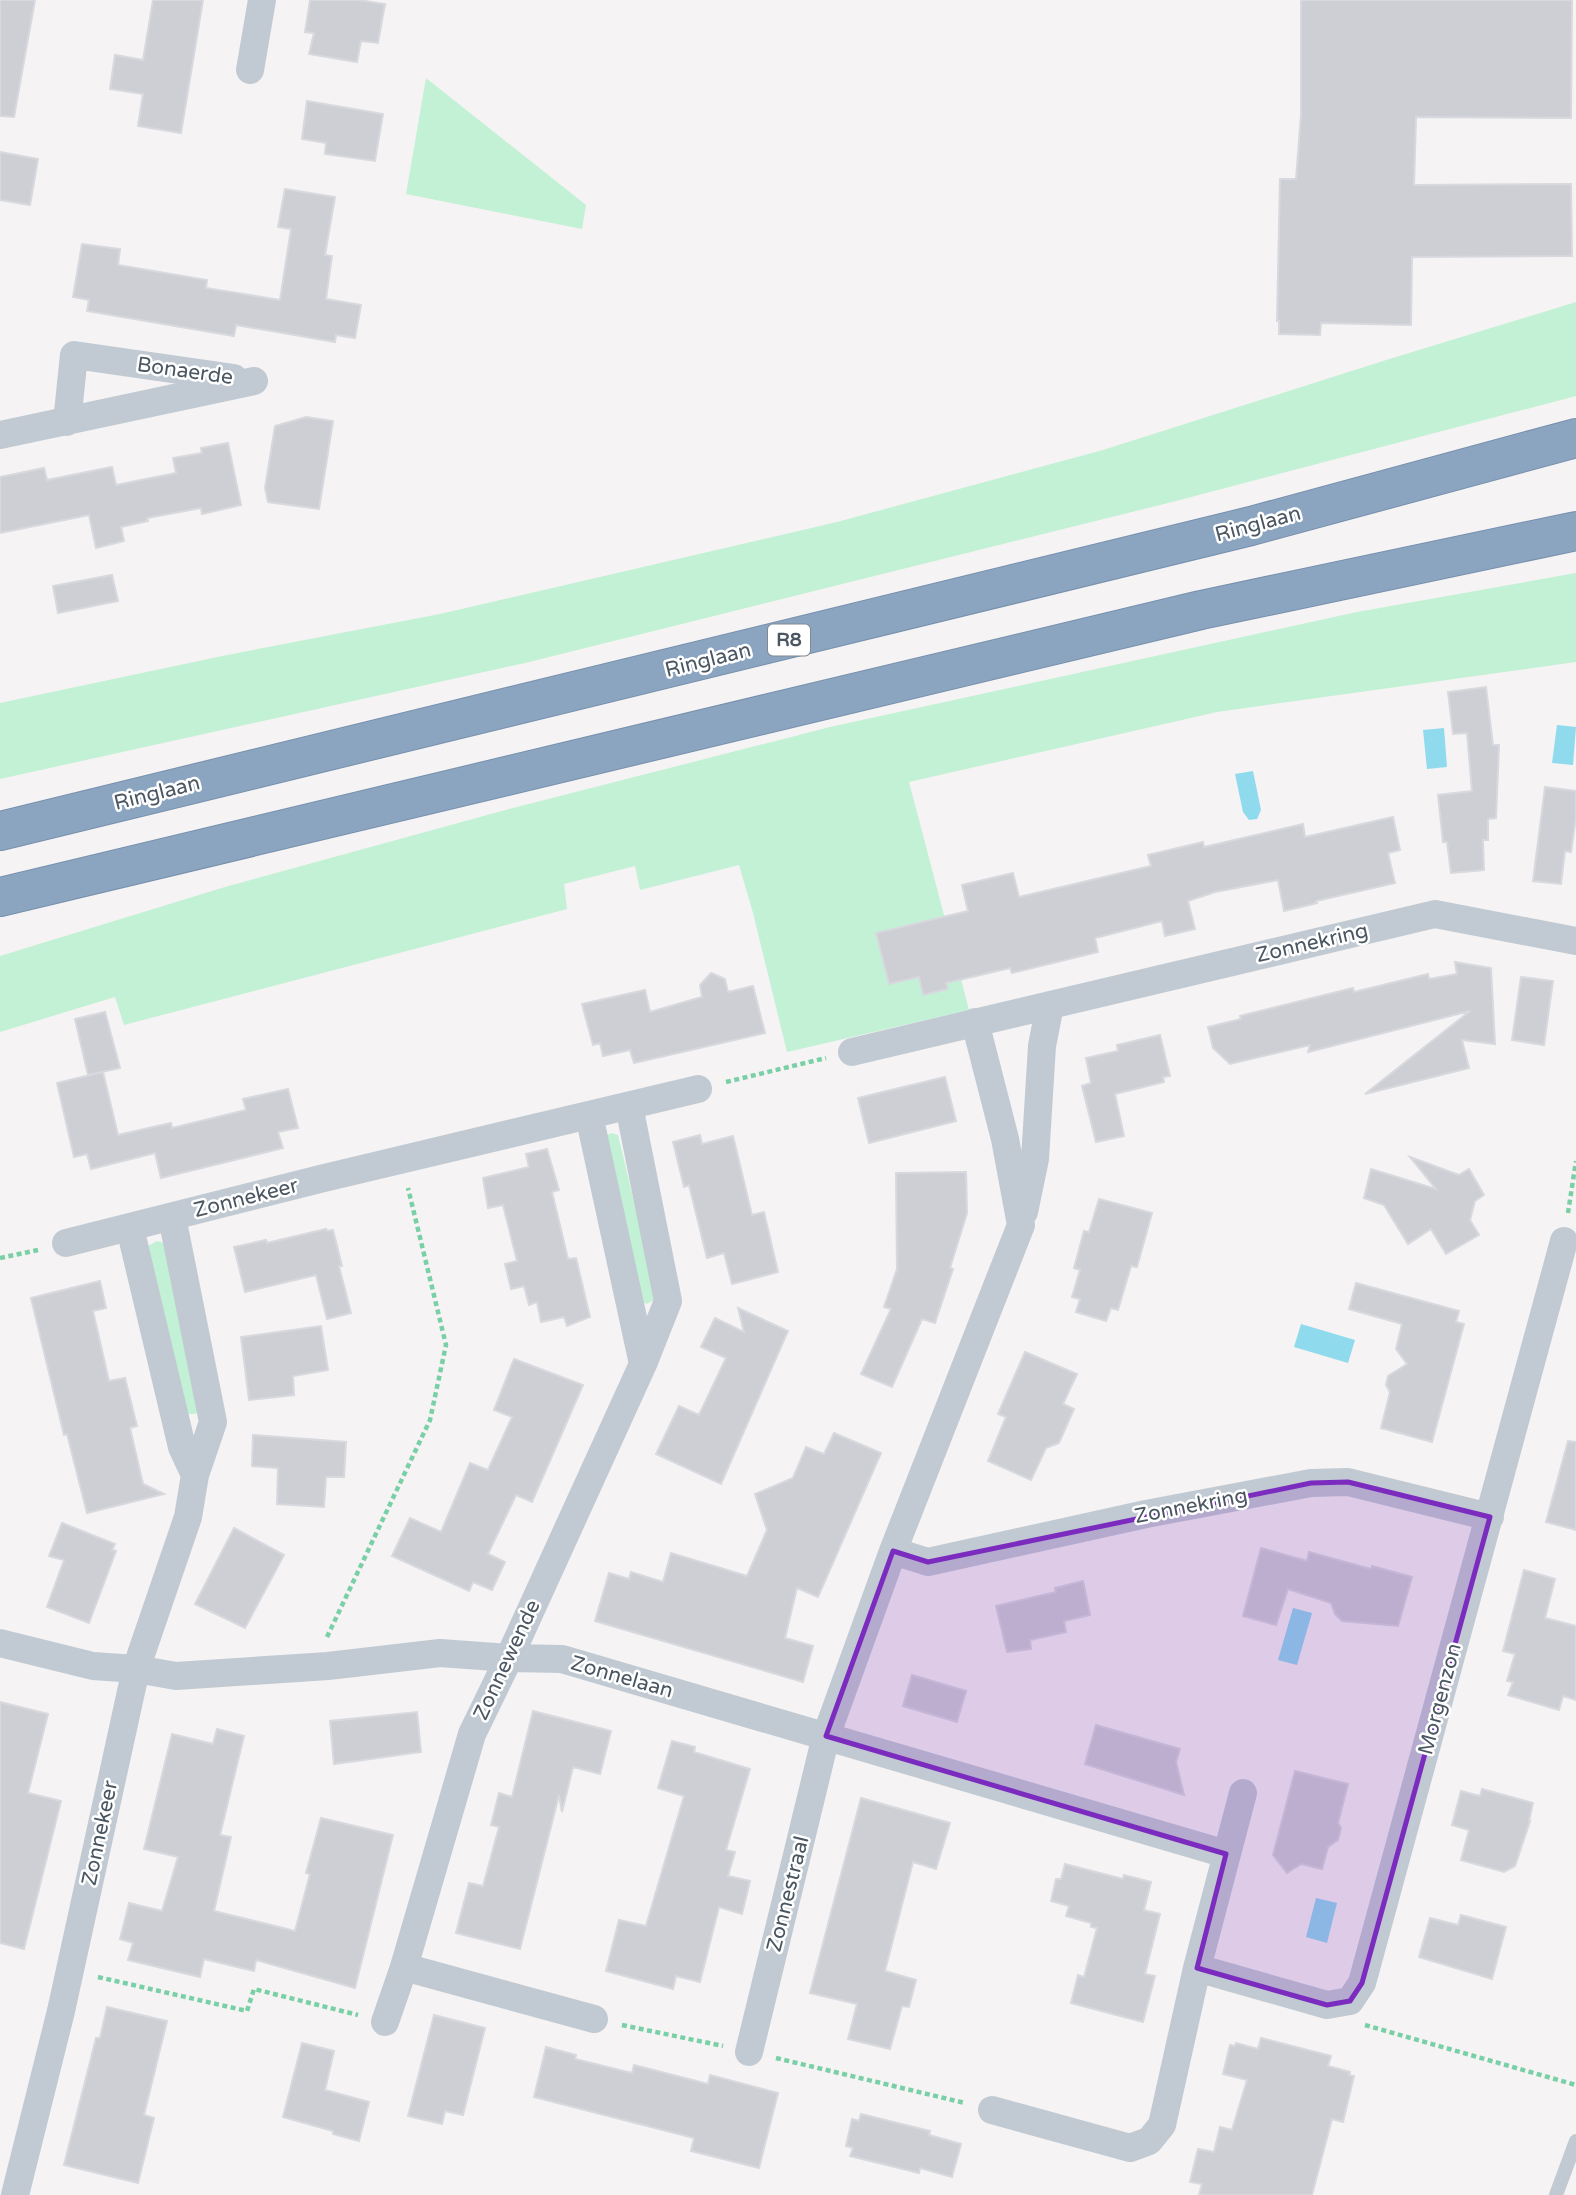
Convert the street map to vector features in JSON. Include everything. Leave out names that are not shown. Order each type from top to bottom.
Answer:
[{"type":"highway","name":"Ringlaan","points":[[0,831],[1251,526],[1576,438]]},
{"type":"highway","points":[[0,897],[1201,610],[1576,531]]},
{"type":"street","points":[[250,70],[262,0]]},
{"type":"street","name":"Bonaerde","points":[[0,435],[66,422],[254,381],[74,355],[66,422]]},
{"type":"street","name":"Zonnekring","points":[[852,1052],[1435,914],[1576,941]]},
{"type":"street","points":[[827,1736],[893,1551],[1021,1225],[1035,1160],[1042,1046],[1050,1005]]},
{"type":"street","points":[[975,1022],[1005,1139],[1021,1225]]},
{"type":"street","points":[[643,1364],[585,1116],[698,1089]]},
{"type":"street","name":"Zonnewende","points":[[386,2022],[472,1734],[643,1364],[668,1301],[629,1106]]},
{"type":"street","name":"Zonnekeer","points":[[66,1243],[585,1116]]},
{"type":"street","name":"Zonnekeer","points":[[15,2195],[70,1970],[136,1669],[188,1517],[195,1475],[213,1422],[172,1217]]},
{"type":"street","points":[[130,1228],[182,1447],[195,1475]]},
{"type":"street","name":"Morgenzon","points":[[1350,2001],[1362,1983],[1564,1241]]},
{"type":"street","name":"Zonnekring","points":[[893,1551],[928,1562],[1146,1514],[1311,1483],[1348,1482],[1490,1517]]},
{"type":"street","name":"Zonnelaan","points":[[0,1643],[93,1666],[136,1669],[176,1676],[328,1665],[440,1653],[562,1659],[1226,1854]]},
{"type":"street","name":"Zonnestraal","points":[[749,2052],[827,1736]]},
{"type":"street","points":[[992,2110],[1130,2148],[1149,2141],[1162,2125],[1197,1968],[1243,1793]]},
{"type":"street","points":[[404,1967],[593,2019]]},
{"type":"street","points":[[1197,1968],[1327,2004],[1350,2001]]},
{"type":"lane","points":[[1556,2195],[1576,2141]]},
{"type":"path","points":[[698,1089],[852,1052]]},
{"type":"path","points":[[328,1665],[327,1637],[430,1420],[446,1345],[401,1160]]},
{"type":"path","points":[[1564,1241],[1576,1161]]},
{"type":"path","points":[[0,1258],[66,1243]]},
{"type":"path","points":[[70,1970],[247,2011],[254,1989],[386,2022]]},
{"type":"path","points":[[1350,2001],[1364,2025],[1576,2085]]},
{"type":"path","points":[[593,2019],[749,2052],[992,2110]]},
{"type":"highlighted area","points":[[1348,1482],[1490,1517],[1362,1983],[1350,2001],[1327,2005],[1197,1968],[1226,1854],[826,1736],[893,1551],[928,1562],[1311,1483]]},
{"type":"green space","points":[[426,78],[586,205],[582,229],[406,194]]},
{"type":"green space","points":[[1576,302],[1576,396],[1172,502],[525,663],[0,779],[0,703],[440,614],[837,522],[1103,450]]},
{"type":"green space","points":[[1576,573],[1576,662],[1217,712],[909,782],[969,1010],[787,1052],[739,865],[640,890],[635,866],[564,884],[567,909],[124,1025],[115,997],[0,1032],[0,956],[225,887],[513,808],[830,727],[1357,612]]},
{"type":"green space","points":[[611,1133],[618,1135],[657,1298],[647,1304],[639,1301],[606,1136]]},
{"type":"green space","points":[[157,1241],[164,1243],[200,1410],[195,1414],[188,1414],[146,1247]]},
{"type":"water","points":[[1557,725],[1576,727],[1573,765],[1552,763]]},
{"type":"water","points":[[1444,728],[1447,767],[1427,769],[1423,730]]},
{"type":"water","points":[[1253,771],[1261,810],[1257,819],[1249,820],[1243,812],[1235,774]]},
{"type":"water","points":[[1301,1324],[1355,1340],[1348,1363],[1294,1347]]},
{"type":"water","points":[[1293,1608],[1312,1613],[1297,1665],[1278,1660]]},
{"type":"water","points":[[1316,1898],[1337,1903],[1327,1943],[1306,1937]]},
{"type":"building","points":[[0,0],[35,0],[14,117],[0,116]]},
{"type":"building","points":[[153,0],[203,0],[181,133],[138,126],[143,94],[110,89],[115,55],[143,60]]},
{"type":"building","points":[[310,0],[358,0],[385,4],[378,43],[361,41],[357,62],[309,54],[314,33],[305,32]]},
{"type":"building","points":[[1301,0],[1572,0],[1571,118],[1416,117],[1414,185],[1571,184],[1572,256],[1412,257],[1411,325],[1321,323],[1320,335],[1279,334],[1280,179],[1296,179],[1301,115]]},
{"type":"building","points":[[307,101],[383,114],[375,161],[325,154],[326,143],[302,139]]},
{"type":"building","points":[[0,152],[38,159],[30,205],[0,200]]},
{"type":"building","points":[[285,189],[335,197],[325,255],[332,256],[326,299],[361,305],[355,338],[336,335],[335,342],[236,325],[234,336],[87,311],[89,300],[73,297],[82,244],[120,249],[118,265],[207,280],[206,288],[280,300],[291,229],[278,227]]},
{"type":"building","points":[[306,417],[333,421],[319,509],[268,502],[265,488],[275,426]]},
{"type":"building","points":[[228,443],[241,505],[202,514],[201,508],[147,518],[148,521],[121,527],[124,541],[96,548],[89,515],[0,533],[0,477],[44,468],[47,480],[112,467],[116,485],[176,473],[173,458],[202,453],[201,448]]},
{"type":"building","points":[[112,575],[118,601],[58,613],[53,586]]},
{"type":"building","points":[[1486,687],[1493,745],[1499,745],[1496,818],[1488,819],[1488,840],[1483,840],[1484,870],[1451,873],[1447,842],[1443,842],[1438,795],[1472,791],[1467,733],[1453,734],[1448,692]]},
{"type":"building","points":[[1545,787],[1576,791],[1576,817],[1571,852],[1565,851],[1561,884],[1533,881]]},
{"type":"building","points":[[1393,817],[1400,850],[1388,853],[1395,883],[1284,911],[1278,880],[1215,892],[1188,901],[1195,929],[1165,936],[1162,921],[1095,938],[1098,952],[1012,973],[1010,968],[946,983],[948,989],[923,995],[919,977],[889,984],[876,933],[968,911],[962,885],[1013,873],[1019,897],[1151,866],[1148,855],[1203,842],[1204,847],[1303,824],[1305,837]]},
{"type":"building","points":[[1455,962],[1491,968],[1495,1044],[1462,1040],[1469,1068],[1365,1094],[1470,1011],[1308,1052],[1310,1045],[1230,1064],[1213,1048],[1208,1027],[1241,1019],[1240,1016],[1353,988],[1354,992],[1428,974],[1429,979],[1457,974]]},
{"type":"building","points":[[711,973],[725,979],[728,992],[753,986],[765,1033],[634,1063],[630,1050],[603,1056],[600,1043],[593,1045],[582,1004],[645,990],[650,1012],[702,997],[700,985]]},
{"type":"building","points":[[1521,977],[1553,981],[1544,1045],[1512,1040]]},
{"type":"building","points":[[105,1012],[120,1068],[88,1075],[75,1019]]},
{"type":"building","points":[[1160,1035],[1170,1076],[1163,1077],[1164,1082],[1115,1094],[1124,1136],[1096,1142],[1082,1086],[1091,1083],[1086,1058],[1118,1051],[1117,1045]]},
{"type":"building","points":[[103,1072],[118,1135],[171,1123],[172,1128],[246,1110],[243,1099],[288,1089],[298,1128],[278,1132],[283,1148],[161,1178],[155,1153],[91,1169],[87,1154],[74,1157],[57,1083]]},
{"type":"building","points":[[945,1077],[956,1121],[869,1143],[858,1098]]},
{"type":"building","points":[[700,1135],[702,1144],[733,1136],[752,1215],[764,1212],[778,1272],[732,1284],[724,1253],[707,1258],[689,1185],[684,1187],[673,1142]]},
{"type":"building","points":[[547,1149],[559,1190],[552,1192],[568,1259],[576,1258],[590,1317],[567,1326],[564,1317],[541,1322],[537,1302],[529,1305],[524,1286],[511,1289],[505,1264],[517,1261],[503,1205],[488,1208],[483,1178],[529,1167],[526,1154]]},
{"type":"building","points":[[1410,1157],[1459,1175],[1469,1169],[1484,1195],[1475,1201],[1470,1220],[1479,1235],[1446,1254],[1431,1229],[1408,1244],[1384,1205],[1364,1198],[1371,1169],[1436,1189]]},
{"type":"building","points":[[966,1172],[967,1213],[950,1268],[953,1269],[935,1323],[922,1319],[892,1387],[861,1374],[891,1309],[884,1307],[897,1269],[896,1173]]},
{"type":"building","points":[[1099,1199],[1152,1213],[1137,1267],[1131,1266],[1118,1310],[1111,1308],[1106,1321],[1076,1312],[1080,1299],[1072,1297],[1080,1270],[1074,1268],[1084,1231],[1089,1232]]},
{"type":"building","points":[[326,1229],[333,1230],[351,1313],[327,1319],[316,1275],[245,1292],[234,1247],[266,1240],[267,1243]]},
{"type":"building","points":[[100,1281],[106,1308],[93,1311],[109,1381],[125,1378],[137,1426],[130,1428],[143,1484],[164,1494],[87,1513],[67,1434],[64,1435],[31,1298]]},
{"type":"building","points":[[1356,1283],[1459,1311],[1456,1322],[1464,1324],[1432,1442],[1381,1428],[1390,1392],[1386,1385],[1388,1376],[1407,1364],[1396,1349],[1402,1324],[1349,1309]]},
{"type":"building","points":[[738,1308],[788,1331],[721,1484],[656,1454],[679,1406],[699,1415],[726,1358],[701,1347],[715,1318],[744,1332]]},
{"type":"building","points":[[321,1326],[328,1370],[293,1376],[294,1395],[249,1400],[241,1337]]},
{"type":"building","points":[[1025,1352],[1077,1374],[1063,1404],[1074,1409],[1059,1443],[1046,1448],[1031,1480],[988,1461],[1006,1417],[998,1414]]},
{"type":"building","points":[[514,1359],[583,1385],[532,1502],[516,1495],[488,1554],[505,1562],[492,1590],[473,1582],[469,1591],[392,1556],[410,1518],[441,1532],[470,1463],[488,1470],[512,1417],[494,1410]]},
{"type":"building","points":[[834,1433],[881,1453],[818,1597],[797,1588],[785,1638],[813,1646],[803,1682],[595,1621],[609,1573],[629,1579],[631,1572],[663,1582],[671,1553],[747,1576],[767,1530],[755,1494],[793,1478],[806,1447],[824,1454]]},
{"type":"building","points":[[253,1435],[346,1442],[344,1477],[326,1477],[324,1507],[277,1504],[278,1468],[252,1466]]},
{"type":"building","points":[[1568,1441],[1576,1442],[1576,1530],[1546,1522]]},
{"type":"building","points":[[62,1523],[115,1544],[112,1550],[116,1551],[89,1623],[47,1607],[64,1560],[49,1556]]},
{"type":"building","points":[[234,1528],[284,1555],[245,1628],[195,1604]]},
{"type":"building","points":[[1261,1548],[1307,1561],[1309,1552],[1412,1577],[1398,1626],[1342,1621],[1335,1614],[1331,1603],[1288,1589],[1276,1625],[1243,1616]]},
{"type":"building","points":[[1524,1570],[1555,1579],[1545,1618],[1576,1626],[1576,1700],[1563,1696],[1559,1710],[1508,1695],[1513,1682],[1507,1681],[1515,1654],[1503,1651]]},
{"type":"building","points":[[1083,1581],[1090,1615],[1064,1621],[1066,1632],[1030,1640],[1031,1649],[1007,1652],[996,1606],[1056,1592],[1055,1588]]},
{"type":"building","points":[[912,1675],[966,1691],[957,1722],[903,1706]]},
{"type":"building","points":[[0,1702],[48,1714],[28,1793],[61,1801],[24,1949],[0,1943]]},
{"type":"building","points":[[533,1711],[611,1731],[600,1774],[573,1767],[562,1812],[559,1795],[520,1949],[456,1933],[469,1883],[483,1886],[499,1827],[491,1825],[499,1793],[512,1797]]},
{"type":"building","points":[[417,1712],[421,1752],[334,1764],[330,1721]]},
{"type":"building","points":[[1096,1725],[1180,1749],[1176,1762],[1184,1795],[1085,1764]]},
{"type":"building","points":[[217,1729],[244,1736],[220,1835],[231,1837],[214,1911],[295,1931],[310,1874],[306,1873],[321,1818],[393,1835],[355,1988],[256,1960],[254,1971],[204,1959],[200,1977],[128,1960],[133,1943],[120,1939],[129,1903],[162,1911],[178,1857],[144,1849],[172,1734],[213,1744]]},
{"type":"building","points":[[672,1741],[695,1747],[694,1752],[750,1769],[726,1850],[735,1852],[728,1876],[750,1881],[742,1914],[719,1907],[700,1982],[676,1976],[673,1989],[606,1971],[619,1920],[646,1926],[684,1796],[658,1788]]},
{"type":"building","points":[[1295,1771],[1348,1784],[1338,1823],[1341,1828],[1338,1840],[1328,1847],[1322,1869],[1301,1864],[1287,1873],[1273,1855]]},
{"type":"building","points":[[1482,1789],[1533,1803],[1515,1866],[1504,1872],[1461,1860],[1469,1830],[1452,1825],[1461,1791],[1480,1796]]},
{"type":"building","points":[[861,1798],[950,1823],[936,1869],[913,1862],[885,1971],[916,1980],[909,2007],[902,2006],[890,2049],[848,2039],[857,2004],[810,1993]]},
{"type":"building","points":[[1065,1864],[1123,1879],[1124,1875],[1151,1882],[1144,1910],[1160,1914],[1145,1974],[1155,1976],[1143,2022],[1071,2003],[1078,1975],[1084,1977],[1097,1928],[1091,1927],[1091,1923],[1066,1916],[1069,1906],[1051,1901],[1056,1879],[1061,1879]]},
{"type":"building","points":[[1461,1915],[1506,1927],[1492,1979],[1419,1957],[1430,1918],[1458,1925]]},
{"type":"building","points":[[107,2007],[167,2021],[144,2115],[154,2118],[138,2183],[64,2165],[96,2038],[100,2038]]},
{"type":"building","points":[[434,2015],[485,2028],[463,2115],[445,2111],[442,2124],[408,2116]]},
{"type":"building","points":[[1261,2038],[1331,2056],[1328,2066],[1350,2072],[1349,2075],[1354,2076],[1343,2122],[1332,2119],[1312,2195],[1199,2195],[1202,2184],[1190,2182],[1198,2149],[1214,2152],[1220,2127],[1232,2130],[1247,2080],[1223,2074],[1230,2045],[1235,2046],[1236,2043],[1258,2049]]},
{"type":"building","points":[[302,2043],[334,2051],[325,2090],[369,2102],[359,2141],[283,2117]]},
{"type":"building","points":[[546,2047],[576,2055],[575,2059],[632,2073],[634,2065],[708,2084],[710,2075],[778,2093],[759,2168],[691,2151],[694,2138],[534,2097]]},
{"type":"building","points":[[861,2114],[930,2131],[929,2135],[961,2144],[952,2177],[920,2168],[919,2173],[850,2156],[853,2148],[846,2146],[852,2119],[859,2121]]}]
